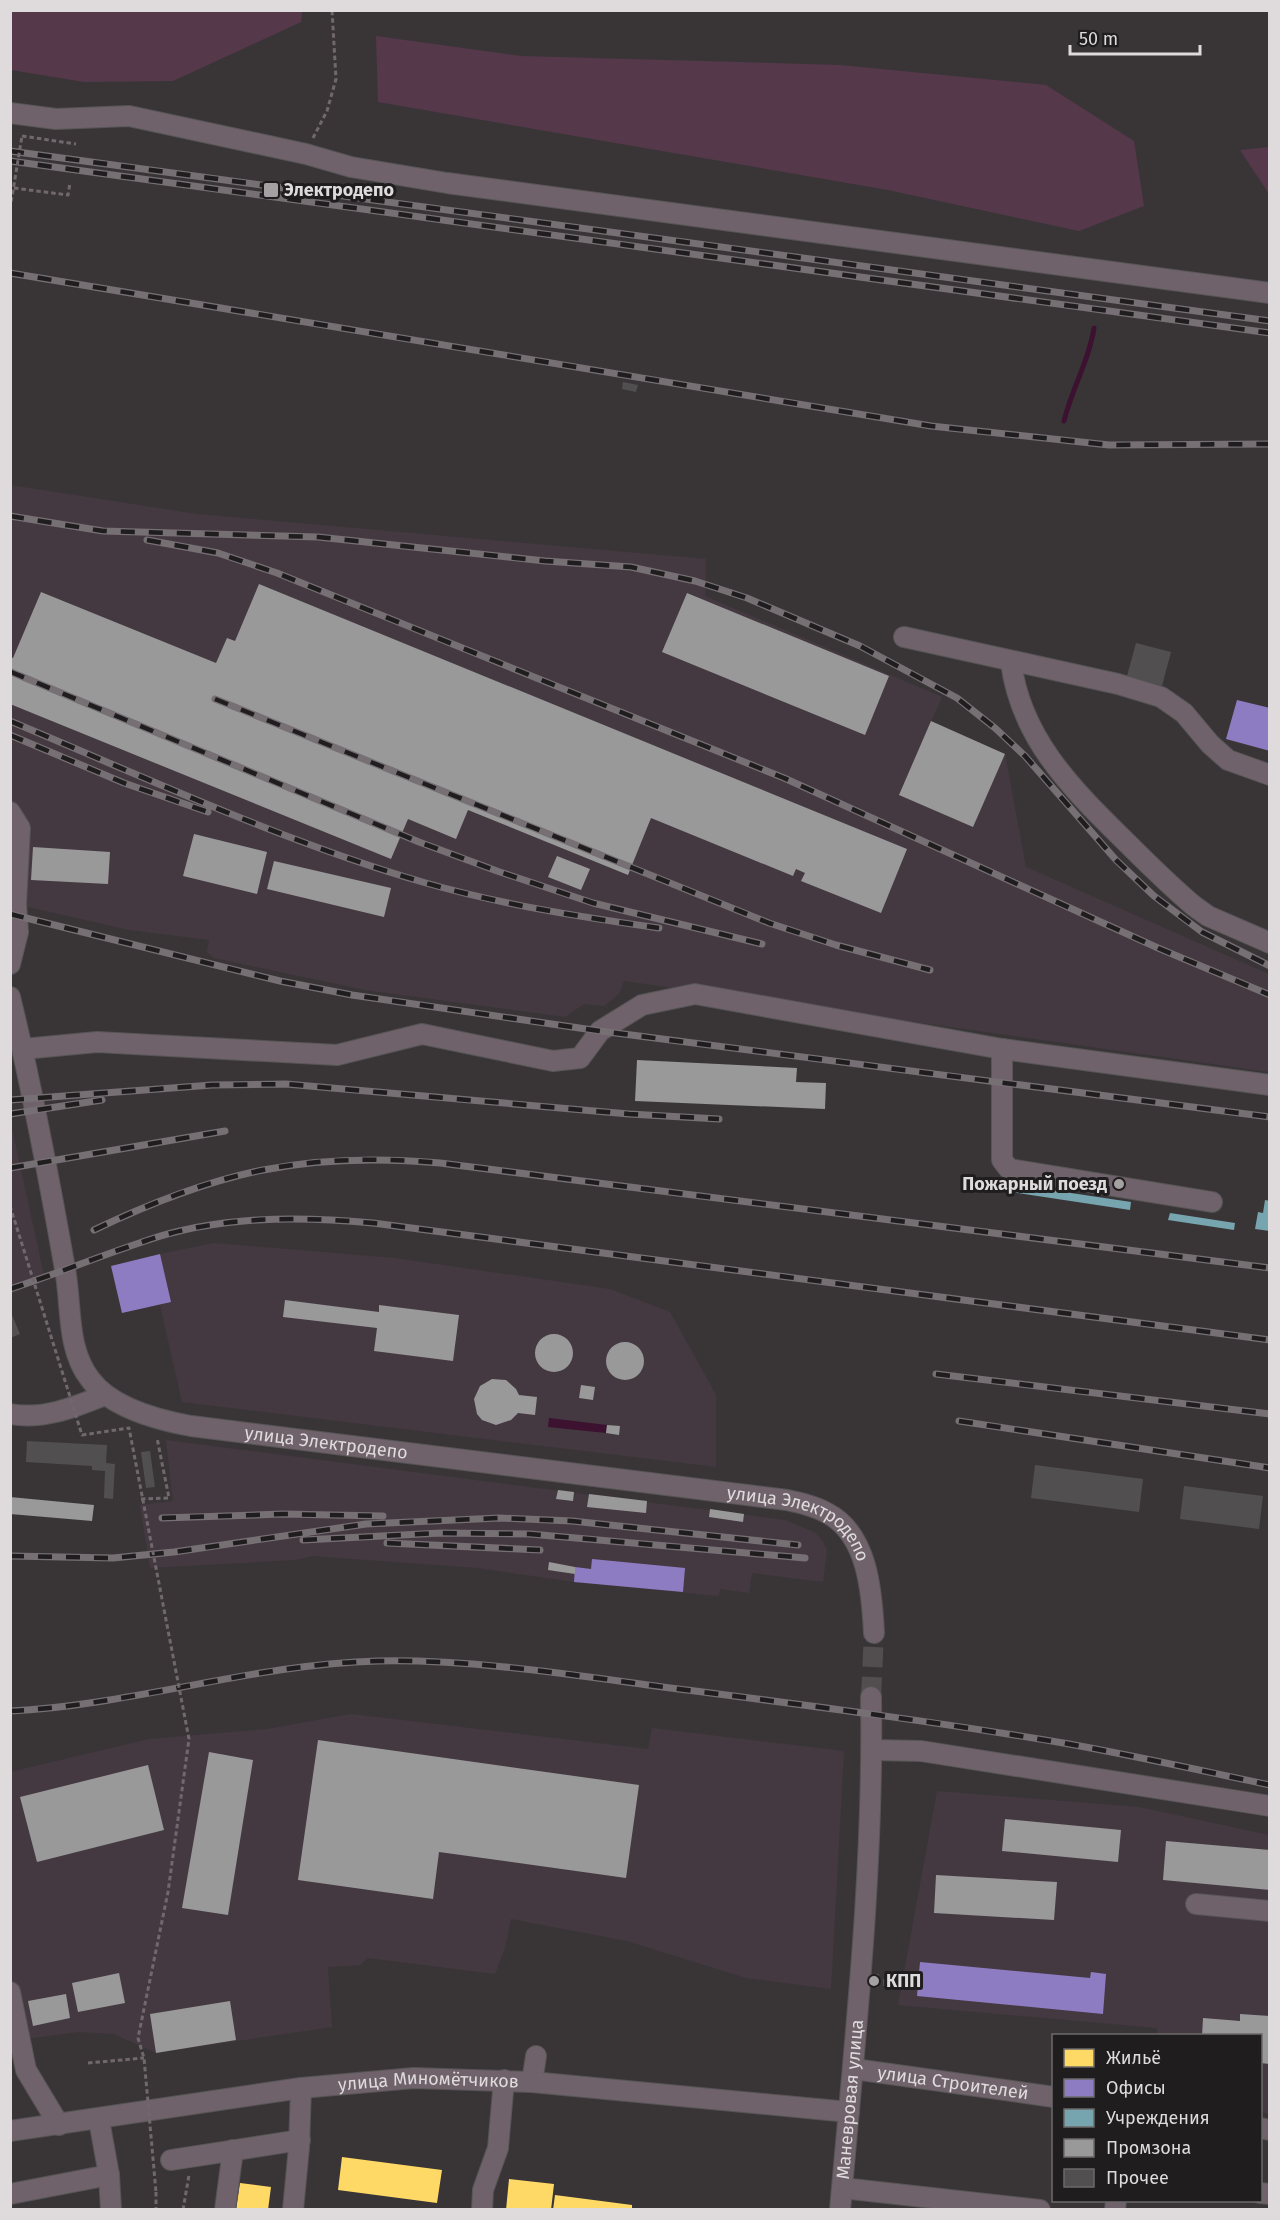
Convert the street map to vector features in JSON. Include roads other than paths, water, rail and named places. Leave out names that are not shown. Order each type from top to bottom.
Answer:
[{"type":"street","points":[[10,113],[56,119],[129,116],[306,153],[351,166],[447,183],[1269,293]]},
{"type":"street","points":[[904,637],[1118,684],[1161,697],[1184,713],[1228,760],[1269,775]]},
{"type":"street","points":[[1011,662],[1018,701],[1034,735],[1054,766],[1093,810],[1194,906],[1208,916],[1269,943]]},
{"type":"street","points":[[10,812],[20,828],[16,904],[18,932],[10,964]]},
{"type":"street","points":[[23,1049],[97,1042],[337,1055],[422,1034],[553,1061],[580,1058],[600,1031],[642,1005],[695,994],[1002,1049],[1269,1085]]},
{"type":"street","name":"улица Электродепо","points":[[10,997],[23,1049],[66,1271],[71,1330],[81,1365],[88,1378],[105,1395],[145,1414],[191,1426],[788,1500],[812,1506],[829,1514],[842,1524],[855,1541],[869,1581],[874,1633]]},
{"type":"street","points":[[1002,1049],[1002,1160],[1009,1169],[1212,1202]]},
{"type":"street","points":[[10,1414],[31,1417],[48,1414],[105,1395]]},
{"type":"street","points":[[871,1697],[872,1750],[921,1750],[1269,1806]]},
{"type":"street","name":"Маневровая улица","points":[[840,2210],[860,1990],[872,1750]]},
{"type":"street","points":[[1196,1904],[1269,1911]]},
{"type":"street","points":[[10,1992],[26,2070],[58,2125]]},
{"type":"street","points":[[532,2082],[536,2056]]},
{"type":"street","name":"улица Строителей","points":[[854,2069],[1052,2097]]},
{"type":"street","name":"улица Миномётчиков","points":[[10,2131],[99,2120],[301,2088],[414,2078],[532,2082],[849,2112]]},
{"type":"street","points":[[482,2210],[483,2190],[498,2148],[504,2080]]},
{"type":"street","points":[[293,2210],[300,2140],[301,2088]]},
{"type":"street","points":[[99,2120],[109,2175],[111,2210]]},
{"type":"street","points":[[171,2160],[300,2140]]},
{"type":"street","points":[[225,2210],[232,2150]]},
{"type":"street","points":[[10,2194],[109,2175]]},
{"type":"street","points":[[842,2188],[1040,2210]]},
{"type":"waterway","points":[[1064,421],[1094,328]]},
{"type":"tunnel","points":[[871,1697],[874,1633]]},
{"type":"railway","points":[[10,151],[1270,321]]},
{"type":"railway","points":[[10,161],[1270,333]]},
{"type":"railway","points":[[10,273],[931,426],[1109,445],[1270,444]]},
{"type":"railway","points":[[10,516],[103,531],[318,537],[545,561],[631,567],[695,581],[747,598],[860,646],[957,698],[995,728],[1025,756],[1116,860],[1154,896],[1202,932],[1270,966]]},
{"type":"railway","points":[[147,540],[218,553],[277,573],[784,778],[1158,948],[1270,995]]},
{"type":"railway","points":[[11,672],[419,842],[497,871],[593,903],[762,944]]},
{"type":"railway","points":[[215,699],[769,923],[836,945],[930,970]]},
{"type":"railway","points":[[10,721],[268,829],[373,867],[484,898],[571,915],[659,928]]},
{"type":"railway","points":[[10,735],[124,783],[208,812]]},
{"type":"railway","points":[[10,914],[280,981],[352,995],[600,1031],[1270,1117]]},
{"type":"railway","points":[[10,1100],[212,1085],[286,1084],[629,1114],[719,1119]]},
{"type":"railway","points":[[10,1114],[102,1100]]},
{"type":"railway","points":[[10,1168],[225,1131]]},
{"type":"railway","points":[[94,1230],[180,1193],[262,1170],[346,1160],[391,1160],[440,1163],[1270,1268]]},
{"type":"railway","points":[[10,1289],[173,1233],[229,1222],[315,1219],[373,1223],[1270,1340]]},
{"type":"railway","points":[[936,1374],[1270,1414]]},
{"type":"railway","points":[[959,1421],[1270,1468]]},
{"type":"railway","points":[[162,1518],[283,1514],[383,1516]]},
{"type":"railway","points":[[10,1556],[113,1558],[174,1552],[366,1524],[499,1518],[572,1521],[798,1545]]},
{"type":"railway","points":[[303,1540],[441,1533],[530,1534],[805,1558]]},
{"type":"railway","points":[[387,1543],[540,1550]]},
{"type":"railway","points":[[10,1711],[102,1701],[285,1669],[331,1664],[378,1661],[457,1663],[577,1675],[976,1729],[1069,1744],[1270,1785]]},
{"type":"place","name":"Электродепо","points":[[271,190]]},
{"type":"place","name":"Пожарный поезд","points":[[1119,1184]]},
{"type":"place","name":"КПП","points":[[874,1981]]}]
